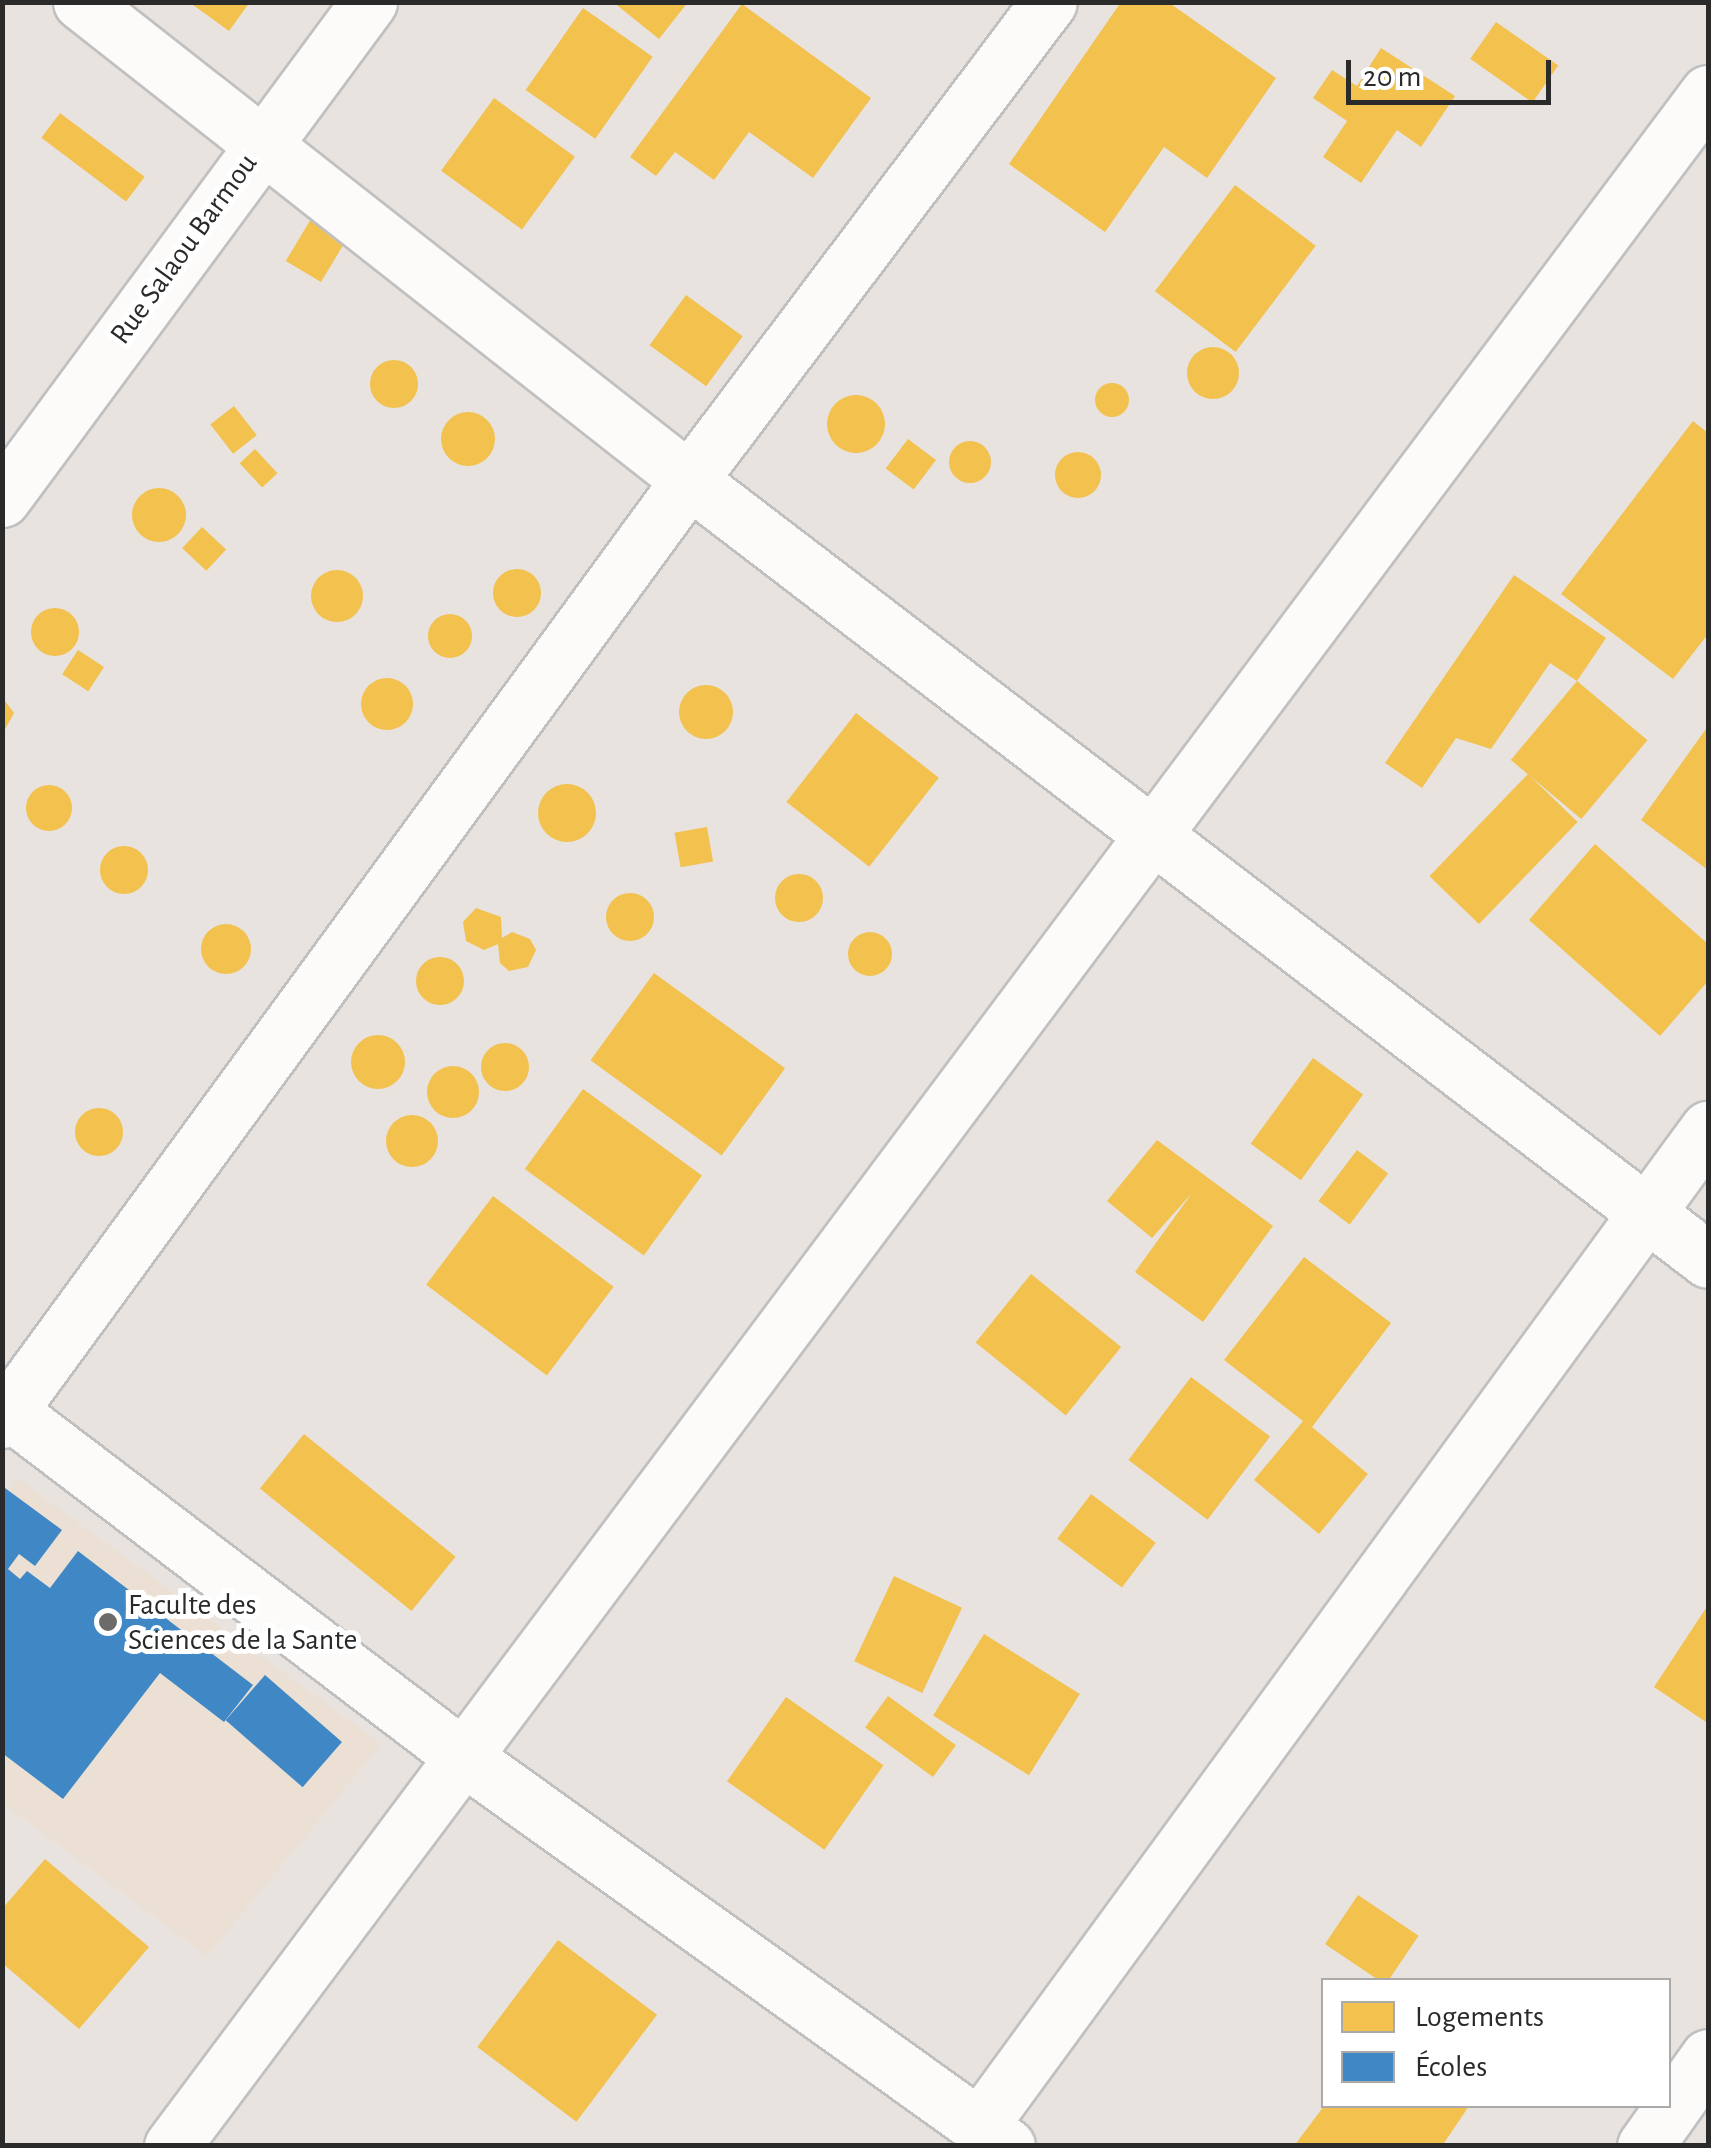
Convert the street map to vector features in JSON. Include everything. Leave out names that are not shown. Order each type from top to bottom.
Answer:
[{"type":"street","points":[[81,2],[689,480],[1708,1260]]},
{"type":"street","name":"Rue Salaou Barmou","points":[[2,499],[262,141],[369,2]]},
{"type":"street","points":[[1049,2],[689,480],[5,1412],[466,1759],[994,2135],[1708,1129]]},
{"type":"street","points":[[172,2146],[466,1759],[1708,92]]},
{"type":"street","points":[[1645,2146],[1708,2057]]},
{"type":"shaded area","name":"Faculte des Sciences de la Sante","points":[[18,1479],[381,1744],[207,1956],[3,1803],[2,1499]]},
{"type":"building: Logements","points":[[189,2],[250,2],[229,31]]},
{"type":"building: Logements","points":[[613,2],[688,2],[659,39]]},
{"type":"building: Logements","points":[[1121,2],[1168,2],[1276,78],[1207,178],[1164,147],[1105,232],[1009,164]]},
{"type":"building: Logements","points":[[742,4],[871,98],[813,178],[749,132],[714,180],[675,152],[656,176],[630,157]]},
{"type":"building: Logements","points":[[583,8],[653,57],[595,139],[526,90]]},
{"type":"building: Logements","points":[[1496,22],[1558,66],[1532,102],[1470,59]]},
{"type":"building: Logements","points":[[1381,48],[1455,96],[1421,147],[1397,130],[1361,183],[1323,157],[1347,121],[1313,98],[1332,70],[1357,86]]},
{"type":"building: Logements","points":[[494,98],[575,157],[522,230],[441,171]]},
{"type":"building: Logements","points":[[60,113],[145,177],[126,202],[41,138]]},
{"type":"building: Logements","points":[[1235,185],[1316,246],[1236,352],[1155,291]]},
{"type":"building: Logements","points":[[311,219],[346,240],[321,282],[286,261]]},
{"type":"building: Logements","points":[[686,295],[743,336],[706,386],[650,345]]},
{"type":"building: Logements","points":[[1213,347],[1232,354],[1239,373],[1232,392],[1213,399],[1194,392],[1187,373],[1194,354]]},
{"type":"building: Logements","points":[[394,360],[411,367],[418,384],[411,401],[394,408],[377,401],[370,384],[377,367]]},
{"type":"building: Logements","points":[[1112,383],[1124,388],[1129,400],[1124,412],[1112,417],[1100,412],[1095,400],[1100,388]]},
{"type":"building: Logements","points":[[856,395],[876,404],[885,424],[876,444],[856,453],[836,444],[827,424],[836,404]]},
{"type":"building: Logements","points":[[234,406],[257,435],[233,454],[210,424]]},
{"type":"building: Logements","points":[[468,412],[487,420],[495,439],[487,458],[468,466],[449,458],[441,439],[449,420]]},
{"type":"building: Logements","points":[[1693,421],[1708,433],[1708,634],[1673,679],[1561,594]]},
{"type":"building: Logements","points":[[908,439],[936,460],[914,490],[886,469]]},
{"type":"building: Logements","points":[[970,441],[985,447],[991,462],[985,477],[970,483],[955,477],[949,462],[955,447]]},
{"type":"building: Logements","points":[[255,449],[278,473],[262,487],[240,463]]},
{"type":"building: Logements","points":[[1078,452],[1094,459],[1101,475],[1094,491],[1078,498],[1062,491],[1055,475],[1062,459]]},
{"type":"building: Logements","points":[[159,488],[178,496],[186,515],[178,534],[159,542],[140,534],[132,515],[140,496]]},
{"type":"building: Logements","points":[[202,527],[226,550],[206,571],[182,548]]},
{"type":"building: Logements","points":[[517,569],[534,576],[541,593],[534,610],[517,617],[500,610],[493,593],[500,576]]},
{"type":"building: Logements","points":[[337,570],[355,578],[363,596],[355,614],[337,622],[319,614],[311,596],[319,578]]},
{"type":"building: Logements","points":[[1514,575],[1606,638],[1577,681],[1550,663],[1491,749],[1456,738],[1422,788],[1385,763]]},
{"type":"building: Logements","points":[[55,608],[72,615],[79,632],[72,649],[55,656],[38,649],[31,632],[38,615]]},
{"type":"building: Logements","points":[[450,614],[466,620],[472,636],[466,652],[450,658],[434,652],[428,636],[434,620]]},
{"type":"building: Logements","points":[[78,650],[104,667],[88,691],[62,674]]},
{"type":"building: Logements","points":[[387,678],[405,686],[413,704],[405,722],[387,730],[369,722],[361,704],[369,686]]},
{"type":"building: Logements","points":[[1577,681],[1647,740],[1581,819],[1511,760]]},
{"type":"building: Logements","points":[[706,685],[725,693],[733,712],[725,731],[706,739],[687,731],[679,712],[687,693]]},
{"type":"building: Logements","points":[[2,697],[14,713],[2,735]]},
{"type":"building: Logements","points":[[856,713],[939,778],[869,867],[786,802]]},
{"type":"building: Logements","points":[[1708,726],[1708,870],[1641,820]]},
{"type":"building: Logements","points":[[1528,774],[1578,822],[1479,924],[1429,876]]},
{"type":"building: Logements","points":[[567,784],[588,792],[596,813],[588,834],[567,842],[546,834],[538,813],[546,792]]},
{"type":"building: Logements","points":[[49,785],[65,792],[72,808],[65,824],[49,831],[33,824],[26,808],[33,792]]},
{"type":"building: Logements","points":[[707,827],[713,861],[681,867],[675,833]]},
{"type":"building: Logements","points":[[1595,844],[1708,944],[1708,981],[1660,1036],[1529,920]]},
{"type":"building: Logements","points":[[124,846],[141,853],[148,870],[141,887],[124,894],[107,887],[100,870],[107,853]]},
{"type":"building: Logements","points":[[799,874],[816,881],[823,898],[816,915],[799,922],[782,915],[775,898],[782,881]]},
{"type":"building: Logements","points":[[630,893],[647,900],[654,917],[647,934],[630,941],[613,934],[606,917],[613,900]]},
{"type":"building: Logements","points":[[476,908],[501,917],[502,938],[512,932],[530,939],[536,950],[528,967],[509,971],[500,963],[498,944],[484,950],[466,941],[463,922]]},
{"type":"building: Logements","points":[[226,924],[243,932],[251,949],[243,966],[226,974],[209,966],[201,949],[209,932]]},
{"type":"building: Logements","points":[[870,932],[885,939],[892,954],[885,969],[870,976],[855,969],[848,954],[855,939]]},
{"type":"building: Logements","points":[[440,957],[457,964],[464,981],[457,998],[440,1005],[423,998],[416,981],[423,964]]},
{"type":"building: Logements","points":[[654,973],[785,1068],[722,1156],[591,1060]]},
{"type":"building: Logements","points":[[378,1035],[397,1043],[405,1062],[397,1081],[378,1089],[359,1081],[351,1062],[359,1043]]},
{"type":"building: Logements","points":[[505,1043],[522,1050],[529,1067],[522,1084],[505,1091],[488,1084],[481,1067],[488,1050]]},
{"type":"building: Logements","points":[[1313,1058],[1363,1094],[1301,1180],[1251,1144]]},
{"type":"building: Logements","points":[[453,1066],[471,1074],[479,1092],[471,1110],[453,1118],[435,1110],[427,1092],[435,1074]]},
{"type":"building: Logements","points":[[583,1089],[702,1175],[644,1255],[525,1169]]},
{"type":"building: Logements","points":[[99,1108],[116,1115],[123,1132],[116,1149],[99,1156],[82,1149],[75,1132],[82,1115]]},
{"type":"building: Logements","points":[[412,1115],[430,1123],[438,1141],[430,1159],[412,1167],[394,1159],[386,1141],[394,1123]]},
{"type":"building: Logements","points":[[1157,1140],[1273,1226],[1203,1322],[1135,1272],[1192,1193],[1152,1238],[1107,1201]]},
{"type":"building: Logements","points":[[1357,1150],[1388,1173],[1350,1225],[1318,1201]]},
{"type":"building: Logements","points":[[493,1196],[614,1287],[547,1376],[426,1285]]},
{"type":"building: Logements","points":[[1304,1257],[1391,1323],[1312,1427],[1368,1474],[1319,1534],[1254,1480],[1303,1421],[1224,1360]]},
{"type":"building: Logements","points":[[1031,1274],[1121,1347],[1066,1415],[976,1342]]},
{"type":"building: Logements","points":[[1191,1377],[1270,1437],[1207,1520],[1128,1460]]},
{"type":"building: Logements","points":[[304,1434],[456,1557],[411,1611],[260,1488]]},
{"type":"building: Logements","points":[[1091,1494],[1156,1543],[1122,1587],[1057,1539]]},
{"type":"building: Logements","points":[[894,1576],[962,1608],[922,1693],[854,1661]]},
{"type":"building: Logements","points":[[1708,1605],[1708,1718],[1706,1722],[1654,1687]]},
{"type":"building: Logements","points":[[984,1634],[1080,1694],[1029,1775],[933,1715]]},
{"type":"building: Logements","points":[[888,1696],[956,1745],[933,1777],[865,1728]]},
{"type":"building: Logements","points":[[786,1697],[883,1765],[824,1850],[727,1781]]},
{"type":"building: Logements","points":[[45,1859],[149,1947],[79,2029],[2,1963],[2,1909]]},
{"type":"building: Logements","points":[[1358,1895],[1419,1936],[1390,1978],[1376,1978],[1325,1944]]},
{"type":"building: Logements","points":[[558,1940],[657,2015],[576,2122],[477,2047]]},
{"type":"building: Logements","points":[[1322,2108],[1468,2108],[1442,2146],[1294,2146]]},
{"type":"building: Écoles","points":[[5,1488],[62,1530],[35,1566],[19,1554],[8,1569],[20,1579],[27,1571],[50,1588],[78,1551],[253,1685],[224,1722],[160,1673],[63,1799],[2,1753]]},
{"type":"building: Écoles","points":[[265,1675],[342,1742],[303,1787],[226,1720]]},
{"type":"place","name":"Faculte des Sciences de la Sante","points":[[108,1622]]}]
